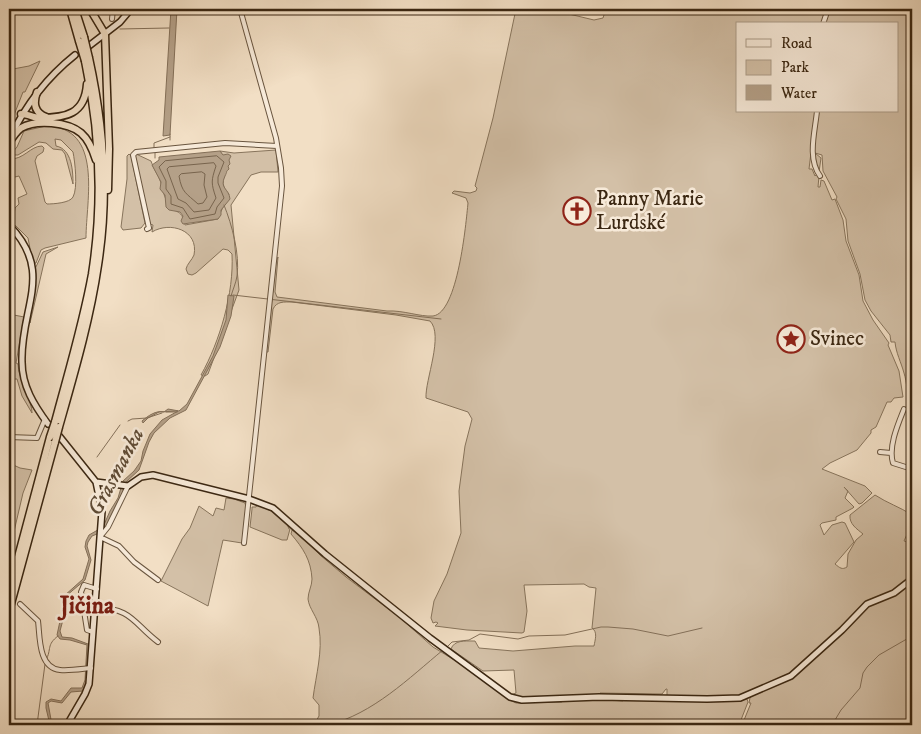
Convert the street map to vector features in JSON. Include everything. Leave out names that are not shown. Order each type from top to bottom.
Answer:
[{"type":"highway","points":[[70,9],[82,39]]},
{"type":"highway","points":[[75,9],[98,103],[104,179],[102,231]]},
{"type":"highway","points":[[9,611],[52,429],[91,305],[108,196],[110,149],[106,34],[90,9]]},
{"type":"highway","points":[[9,142],[23,127],[74,112],[81,105],[86,93],[87,60]]},
{"type":"highway","points":[[9,591],[80,331],[91,276],[97,231],[99,172],[94,115],[86,69]]},
{"type":"highway","points":[[37,92],[34,101],[35,108],[45,120]]},
{"type":"highway","points":[[22,114],[23,117],[30,121],[45,120],[66,125],[81,134],[92,148],[99,172]]},
{"type":"street","points":[[112,19],[113,9]]},
{"type":"street","points":[[84,50],[106,34],[131,9]]},
{"type":"street","points":[[240,9],[274,130],[281,168],[281,202],[244,543]]},
{"type":"street","points":[[825,22],[828,9]]},
{"type":"street","points":[[9,142],[22,114],[37,92],[57,70],[76,55]]},
{"type":"street","points":[[817,112],[813,158],[820,176]]},
{"type":"street","points":[[147,230],[149,228],[134,155],[136,152],[224,143],[277,146]]},
{"type":"street","points":[[9,225],[27,247],[31,257],[31,299],[22,347],[22,362],[28,392],[52,429],[96,482],[102,511],[94,632],[88,668],[89,684],[67,725]]},
{"type":"street","points":[[904,409],[891,454],[892,460],[896,465],[912,469]]},
{"type":"street","points":[[9,437],[36,438],[52,429]]},
{"type":"street","points":[[880,452],[891,454]]},
{"type":"street","points":[[100,533],[108,527],[126,486],[141,477],[153,475],[249,499],[273,508],[325,554],[444,649],[510,697],[522,700],[600,697],[740,698],[791,676],[842,630],[867,604],[894,593],[912,579]]},
{"type":"street","points":[[96,482],[126,486]]},
{"type":"street","points":[[100,533],[119,546],[134,562],[158,580]]},
{"type":"street","points":[[94,632],[87,630],[81,592],[84,585],[96,589]]},
{"type":"street","points":[[20,604],[38,621],[41,652],[55,669],[88,668]]},
{"type":"street","points":[[95,607],[112,608],[123,612],[135,620],[145,632],[158,642]]},
{"type":"green space","points":[[516,9],[548,9],[594,20],[603,18],[606,9],[827,9],[824,22],[736,22],[736,112],[816,112],[809,169],[812,169],[815,176],[817,174],[819,176],[818,187],[820,187],[821,180],[824,181],[832,200],[835,199],[843,220],[846,241],[859,275],[863,301],[889,343],[888,345],[899,371],[903,397],[894,398],[891,402],[887,402],[876,427],[871,430],[871,433],[857,450],[822,469],[865,486],[872,493],[859,504],[848,491],[845,498],[854,507],[836,517],[836,520],[820,525],[824,535],[832,525],[845,523],[854,542],[835,564],[844,568],[847,567],[848,554],[856,540],[863,534],[852,524],[850,515],[875,495],[907,512],[912,515],[912,523],[904,541],[912,543],[912,578],[893,592],[867,602],[836,634],[788,676],[740,696],[667,696],[667,689],[662,694],[600,693],[599,699],[623,701],[624,699],[747,699],[748,702],[739,725],[299,725],[304,721],[315,723],[319,716],[319,705],[313,698],[320,654],[320,637],[318,624],[308,599],[312,579],[310,566],[303,549],[291,534],[292,530],[301,535],[320,555],[399,617],[433,647],[469,669],[516,703],[562,702],[562,697],[520,698],[511,695],[516,693],[514,670],[483,671],[451,649],[452,646],[460,642],[475,641],[479,648],[513,651],[594,646],[596,634],[592,628],[596,588],[584,584],[524,585],[527,611],[524,632],[522,633],[467,630],[435,626],[438,623],[433,623],[431,618],[434,601],[447,574],[461,533],[459,491],[465,446],[472,419],[468,412],[426,398],[435,347],[434,328],[430,321],[292,302],[281,303],[273,309],[268,352],[266,352],[278,257],[275,292],[277,297],[428,316],[433,316],[442,311],[449,300],[455,284],[463,247],[468,203],[466,198],[452,193],[454,191],[470,193],[476,191],[477,188],[475,186],[493,118]]},
{"type":"green space","points":[[829,9],[912,9],[912,410],[907,405],[906,381],[895,342],[891,342],[890,335],[871,311],[865,300],[860,274],[848,241],[846,219],[823,171],[822,155],[815,153],[821,158],[819,172],[814,158],[815,134],[819,112],[898,112],[898,22],[826,22]]},
{"type":"green space","points":[[40,61],[25,92],[23,92],[9,128],[9,77],[13,69],[29,66]]},
{"type":"green space","points":[[46,126],[64,130],[77,139],[84,152],[88,168],[89,187],[86,238],[45,248],[41,250],[36,263],[33,264],[28,238],[13,223],[15,208],[19,204],[18,198],[27,194],[19,176],[11,178],[9,159],[14,159],[34,148],[42,146],[44,148],[43,152],[37,156],[35,161],[45,202],[47,204],[69,201],[75,193],[76,181],[73,152],[61,140],[55,139],[56,146],[65,151],[68,156],[72,167],[73,184],[65,154],[62,150],[53,149],[46,143],[39,142],[18,155],[10,155],[17,147],[24,131]]},
{"type":"green space","points":[[276,150],[278,172],[261,172],[251,175],[231,205],[239,290],[208,374],[205,376],[201,375],[220,332],[231,285],[232,254],[228,250],[223,249],[196,273],[188,274],[186,269],[194,255],[192,239],[182,230],[175,228],[167,227],[152,232],[153,225],[150,224],[135,156],[136,154],[151,161],[169,205],[180,213],[185,225],[218,219],[229,194],[223,184],[228,165],[220,151],[234,153]]},
{"type":"green space","points":[[129,154],[145,223],[141,228],[123,230],[121,227],[127,179],[127,156]]},
{"type":"green space","points":[[58,247],[46,254],[30,323],[34,271],[43,252]]},
{"type":"green space","points":[[9,314],[24,317],[16,363],[18,364],[32,413],[22,396],[17,379],[12,379],[9,389]]},
{"type":"green space","points":[[9,463],[20,468],[32,470],[23,493],[9,553]]},
{"type":"green space","points":[[226,498],[245,503],[242,543],[223,540],[208,606],[161,581],[182,539],[190,528],[199,506],[213,516],[216,508],[224,510]]},
{"type":"green space","points":[[257,505],[284,520],[290,529],[287,540],[282,540],[250,527],[252,507]]},
{"type":"green space","points":[[912,580],[912,725],[742,725],[751,703],[749,703],[750,698],[757,691],[793,677],[870,604]]},
{"type":"water","points":[[171,9],[177,9],[170,135],[163,136]]},
{"type":"water","points":[[220,151],[223,155],[228,154],[231,156],[229,169],[223,180],[230,199],[221,210],[221,215],[218,219],[183,224],[181,221],[183,216],[180,212],[169,210],[166,207],[165,195],[160,189],[161,182],[152,165],[159,160],[159,157]]},
{"type":"water","points":[[228,295],[234,296],[231,316],[220,347],[186,410],[170,418],[154,433],[139,470],[125,483],[120,502],[106,527],[102,532],[92,536],[88,542],[87,546],[91,560],[85,580],[66,596],[69,604],[64,601],[64,596],[83,579],[89,559],[85,547],[89,535],[103,527],[118,498],[123,481],[141,461],[150,434],[162,420],[178,411],[164,412],[168,409],[179,411],[187,404],[213,356],[226,320]]},
{"type":"water","points":[[158,412],[143,423],[142,421],[149,415]]},
{"type":"water","points":[[70,605],[71,607],[64,616],[60,631],[62,637],[72,638],[88,644],[90,648],[87,681],[83,691],[71,692],[62,703],[51,701],[48,703],[52,725],[50,725],[46,702],[51,699],[61,701],[71,688],[82,688],[85,680],[87,645],[60,639],[57,635],[60,621]]},
{"type":"waterway","points":[[120,29],[169,28]]},
{"type":"waterway","name":"Grasmanka","points":[[170,134],[170,140]]},
{"type":"waterway","points":[[154,148],[154,143],[170,137]]},
{"type":"waterway","points":[[155,153],[155,158]]},
{"type":"waterway","name":"Grasmanka","points":[[224,205],[232,230],[238,267],[231,296]]},
{"type":"waterway","points":[[233,295],[441,319]]},
{"type":"waterway","points":[[166,412],[177,412]]},
{"type":"waterway","points":[[128,421],[162,413]]},
{"type":"waterway","points":[[97,457],[120,425]]},
{"type":"waterway","points":[[447,647],[452,642],[469,640],[480,634],[518,639],[529,636],[565,635],[608,627],[633,629],[668,636],[702,628]]},
{"type":"waterway","points":[[46,660],[51,645],[58,636]]},
{"type":"waterway","name":"Grasmanka","points":[[832,725],[841,710],[860,688],[863,673],[867,667],[879,655],[912,636]]},
{"type":"waterway","points":[[328,725],[360,713],[375,704],[404,683],[443,650]]},
{"type":"waterway","points":[[37,725],[45,664]]},
{"type":"waterway","points":[[290,725],[296,723],[311,725]]},
{"type":"place","name":"Panny Marie Lurdské","points":[[577,211]]},
{"type":"place","name":"Svinec","points":[[791,339]]},
{"type":"district","name":"Jičina","points":[[87,606]]}]
